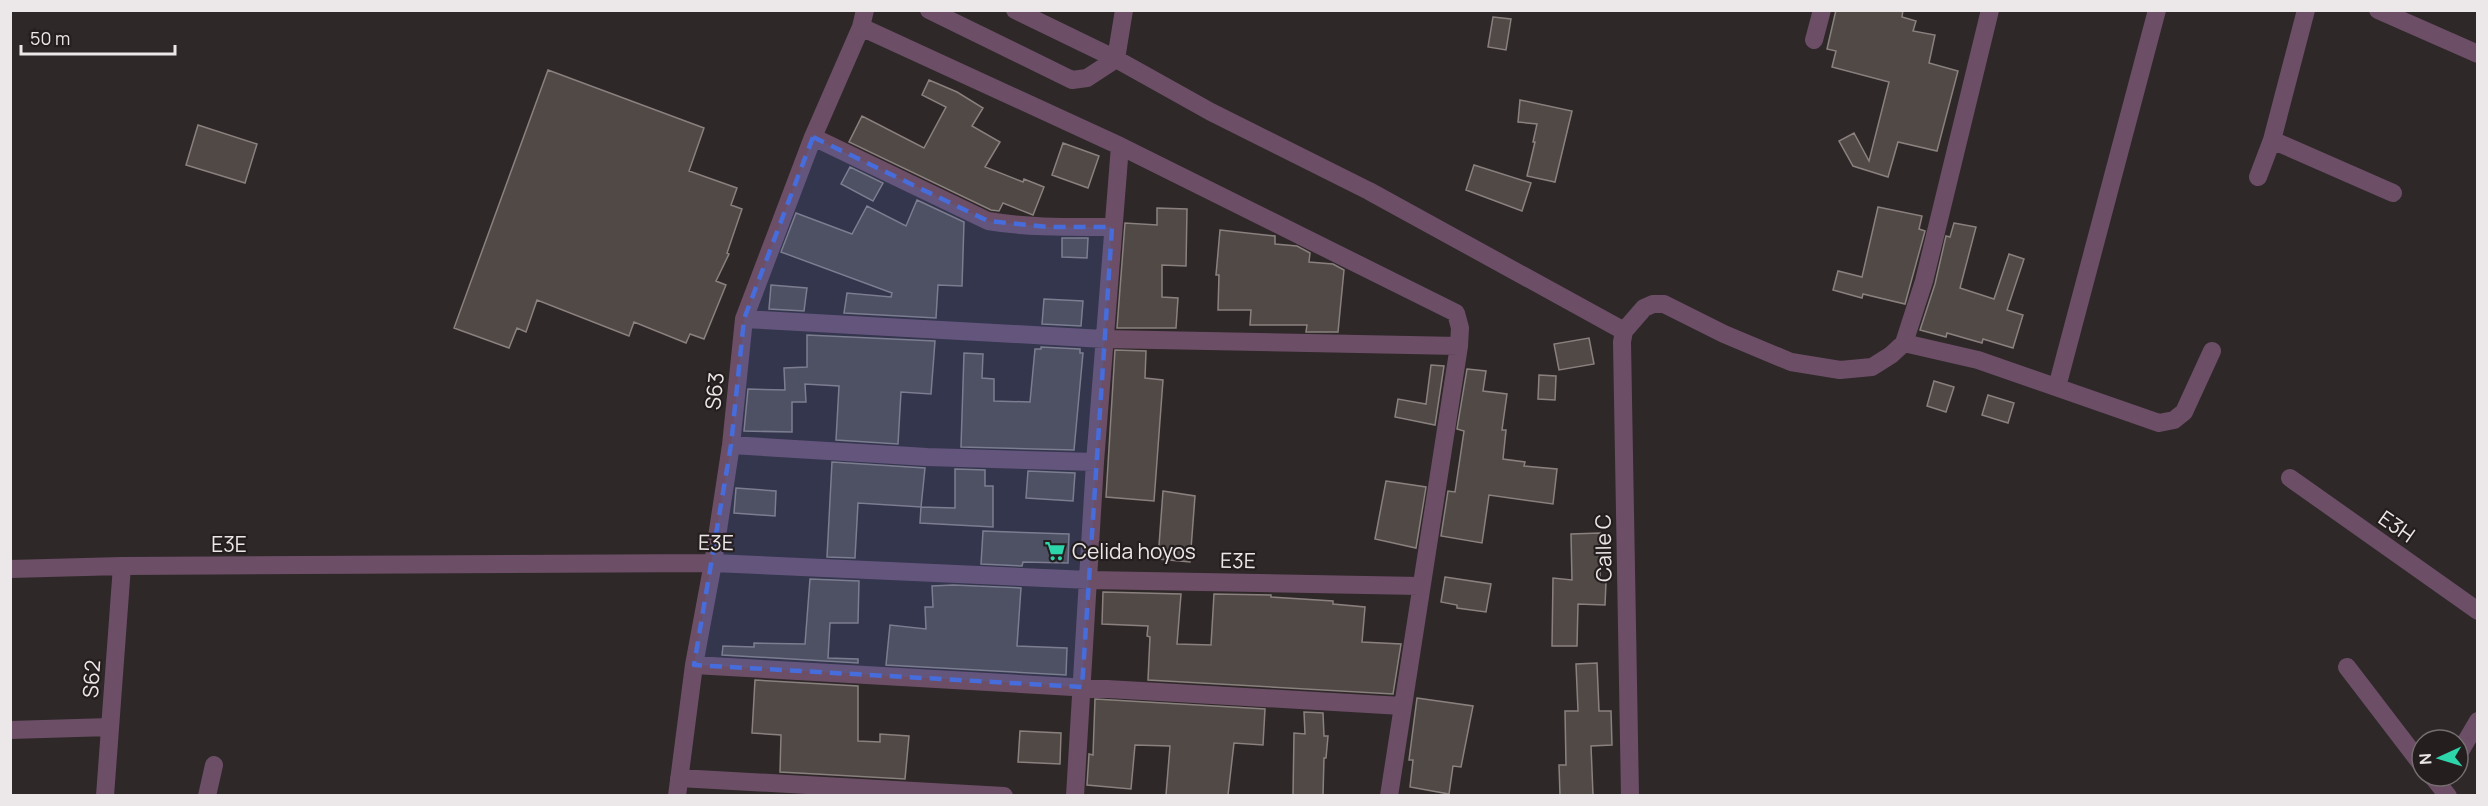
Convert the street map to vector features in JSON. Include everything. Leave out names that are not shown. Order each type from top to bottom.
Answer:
[{"type":"street","points":[[929,10],[1072,80],[1087,78],[1116,59]]},
{"type":"street","points":[[1015,10],[1116,59],[1211,112],[1369,191],[1624,332],[1644,308],[1653,304],[1664,304],[1724,334],[1791,362],[1840,370],[1872,367],[1904,343],[1924,281],[1990,10]]},
{"type":"street","points":[[1116,59],[1124,10]]},
{"type":"street","points":[[1814,40],[1822,10]]},
{"type":"street","points":[[2057,387],[2157,10]]},
{"type":"street","points":[[2258,177],[2272,140],[2306,10]]},
{"type":"street","points":[[2379,10],[2478,54]]},
{"type":"street","points":[[863,19],[1456,313],[1460,328],[1459,346],[1389,795]]},
{"type":"street","name":"S63","points":[[678,787],[694,665],[713,563],[731,445],[744,319],[813,136],[863,19]]},
{"type":"street","points":[[813,136],[988,221],[1049,228],[1112,226]]},
{"type":"street","points":[[2272,140],[2393,193]]},
{"type":"street","points":[[1075,795],[1095,462],[1120,146]]},
{"type":"street","points":[[744,319],[1104,339],[1459,346]]},
{"type":"street","name":"Calle C","points":[[1624,332],[1622,342],[1630,795]]},
{"type":"street","points":[[1904,343],[1978,360],[2159,423],[2174,420],[2184,412],[2212,351]]},
{"type":"street","points":[[731,445],[927,458],[1095,462]]},
{"type":"street","name":"E3H","points":[[2290,478],[2478,611]]},
{"type":"street","name":"E3E","points":[[10,569],[122,566],[713,563],[1089,580],[1420,586]]},
{"type":"street","name":"S62","points":[[105,795],[122,566]]},
{"type":"street","points":[[694,665],[1402,706]]},
{"type":"street","points":[[2347,667],[2410,749]]},
{"type":"street","points":[[2470,735],[2478,721]]},
{"type":"street","points":[[10,730],[110,727]]},
{"type":"street","points":[[207,795],[214,765]]},
{"type":"street","points":[[678,787],[1004,795]]},
{"type":"highlighted area","points":[[813,137],[988,221],[1049,227],[1112,227],[1082,687],[694,665],[731,445],[744,319]]},
{"type":"building","points":[[1836,10],[1903,10],[1902,17],[1916,21],[1913,31],[1935,35],[1929,63],[1958,71],[1937,151],[1898,142],[1888,177],[1853,166],[1839,141],[1854,133],[1869,161],[1889,82],[1832,67],[1836,51],[1827,49]]},
{"type":"building","points":[[1493,17],[1511,19],[1506,50],[1488,47]]},
{"type":"building","points":[[548,70],[704,128],[689,171],[737,188],[731,205],[742,209],[727,253],[729,254],[716,281],[726,285],[704,339],[690,334],[686,343],[634,322],[629,336],[537,300],[526,332],[517,328],[509,348],[454,328]]},
{"type":"building","points":[[929,80],[957,92],[983,108],[972,126],[1000,142],[985,167],[1023,182],[1024,179],[1044,187],[1033,215],[1003,203],[999,211],[991,210],[849,142],[862,116],[924,148],[946,107],[922,95]]},
{"type":"building","points":[[1520,100],[1572,111],[1555,182],[1527,176],[1537,124],[1518,122]]},
{"type":"building","points":[[198,125],[257,144],[245,183],[186,165]]},
{"type":"building","points":[[1063,143],[1099,156],[1088,188],[1052,175]]},
{"type":"building","points":[[1474,165],[1531,183],[1522,211],[1466,190]]},
{"type":"building","points":[[850,167],[883,183],[873,201],[841,184]]},
{"type":"building","points":[[917,200],[964,222],[962,286],[938,285],[936,318],[844,313],[847,293],[891,297],[892,293],[781,252],[796,213],[852,234],[867,206],[906,226]]},
{"type":"building","points":[[1878,207],[1922,216],[1919,229],[1925,231],[1905,304],[1863,294],[1862,298],[1833,290],[1838,271],[1862,277]]},
{"type":"building","points":[[1157,208],[1187,209],[1186,266],[1162,265],[1162,297],[1178,298],[1176,328],[1117,328],[1125,223],[1157,225]]},
{"type":"building","points":[[1954,223],[1976,227],[1960,288],[1994,299],[2009,254],[2024,259],[2007,310],[2023,315],[2013,348],[1983,339],[1982,343],[1947,333],[1946,337],[1920,330],[1935,284],[1946,236],[1950,237]]},
{"type":"building","points":[[1220,230],[1275,236],[1275,244],[1297,246],[1310,253],[1309,262],[1333,264],[1344,270],[1338,332],[1306,332],[1307,325],[1250,325],[1251,310],[1218,310],[1219,275],[1216,275]]},
{"type":"building","points":[[1062,238],[1088,238],[1087,258],[1062,257]]},
{"type":"building","points":[[771,285],[807,288],[804,311],[769,309]]},
{"type":"building","points":[[1044,299],[1083,301],[1081,326],[1042,324]]},
{"type":"building","points":[[807,335],[935,341],[931,394],[901,392],[898,444],[836,440],[839,386],[805,384],[806,402],[792,402],[792,432],[744,431],[748,389],[785,390],[784,368],[807,367]]},
{"type":"building","points":[[1589,338],[1594,364],[1559,370],[1554,344]]},
{"type":"building","points":[[1041,347],[1080,349],[1080,353],[1083,353],[1074,450],[961,447],[964,353],[983,354],[982,378],[994,379],[994,401],[1030,402],[1035,349],[1041,349]]},
{"type":"building","points":[[1115,350],[1146,351],[1145,378],[1163,380],[1154,501],[1106,497]]},
{"type":"building","points":[[1431,365],[1444,366],[1435,425],[1395,417],[1398,399],[1426,404]]},
{"type":"building","points":[[1467,369],[1486,371],[1483,391],[1507,394],[1502,430],[1506,430],[1503,459],[1525,462],[1524,466],[1557,469],[1553,504],[1489,495],[1482,543],[1441,536],[1448,491],[1455,492],[1464,431],[1457,429]]},
{"type":"building","points":[[1539,375],[1556,376],[1555,400],[1538,399]]},
{"type":"building","points":[[1934,381],[1954,387],[1946,412],[1927,406]]},
{"type":"building","points":[[1988,395],[2014,403],[2008,423],[1982,415]]},
{"type":"building","points":[[832,462],[925,468],[921,507],[858,503],[855,558],[827,557]]},
{"type":"building","points":[[955,469],[985,470],[985,486],[993,486],[993,527],[920,523],[921,507],[955,508]]},
{"type":"building","points":[[1028,471],[1075,473],[1073,501],[1026,498]]},
{"type":"building","points":[[1386,481],[1426,487],[1416,548],[1375,539]]},
{"type":"building","points":[[736,488],[776,491],[775,516],[734,513]]},
{"type":"building","points":[[1163,491],[1195,496],[1190,562],[1158,559]]},
{"type":"building","points":[[983,531],[1069,534],[1068,563],[1023,562],[1022,566],[981,564]]},
{"type":"building","points":[[1600,533],[1600,582],[1606,582],[1605,605],[1578,604],[1577,646],[1552,646],[1553,578],[1572,580],[1571,534]]},
{"type":"building","points":[[1445,577],[1491,584],[1486,612],[1457,608],[1457,605],[1441,602]]},
{"type":"building","points":[[810,579],[859,581],[858,623],[830,623],[828,658],[858,659],[858,663],[722,655],[723,646],[754,647],[754,643],[805,644]]},
{"type":"building","points":[[932,586],[1021,588],[1017,646],[1067,648],[1066,675],[886,665],[890,625],[926,629],[925,607],[933,607]]},
{"type":"building","points":[[1103,592],[1181,594],[1177,644],[1211,645],[1214,594],[1271,595],[1271,597],[1333,601],[1333,604],[1365,607],[1362,642],[1401,644],[1393,694],[1148,680],[1150,637],[1147,636],[1148,626],[1102,624]]},
{"type":"building","points":[[1597,663],[1599,711],[1611,711],[1612,745],[1591,746],[1593,795],[1560,795],[1559,765],[1566,765],[1565,711],[1578,711],[1576,664]]},
{"type":"building","points":[[755,680],[858,686],[858,741],[880,742],[880,734],[909,736],[905,779],[780,772],[781,735],[752,733]]},
{"type":"building","points":[[1417,698],[1473,706],[1461,767],[1453,766],[1449,794],[1410,787],[1413,760],[1409,760]]},
{"type":"building","points":[[1095,699],[1265,709],[1263,745],[1234,743],[1228,795],[1166,795],[1170,746],[1135,745],[1131,789],[1087,785],[1089,754],[1093,755]]},
{"type":"building","points":[[1304,712],[1323,713],[1324,736],[1328,736],[1326,758],[1324,758],[1323,795],[1293,795],[1294,733],[1305,734]]},
{"type":"building","points":[[1020,731],[1061,733],[1060,764],[1018,762]]},
{"type":"place","name":"Celida hoyos","points":[[1055,551]]}]
